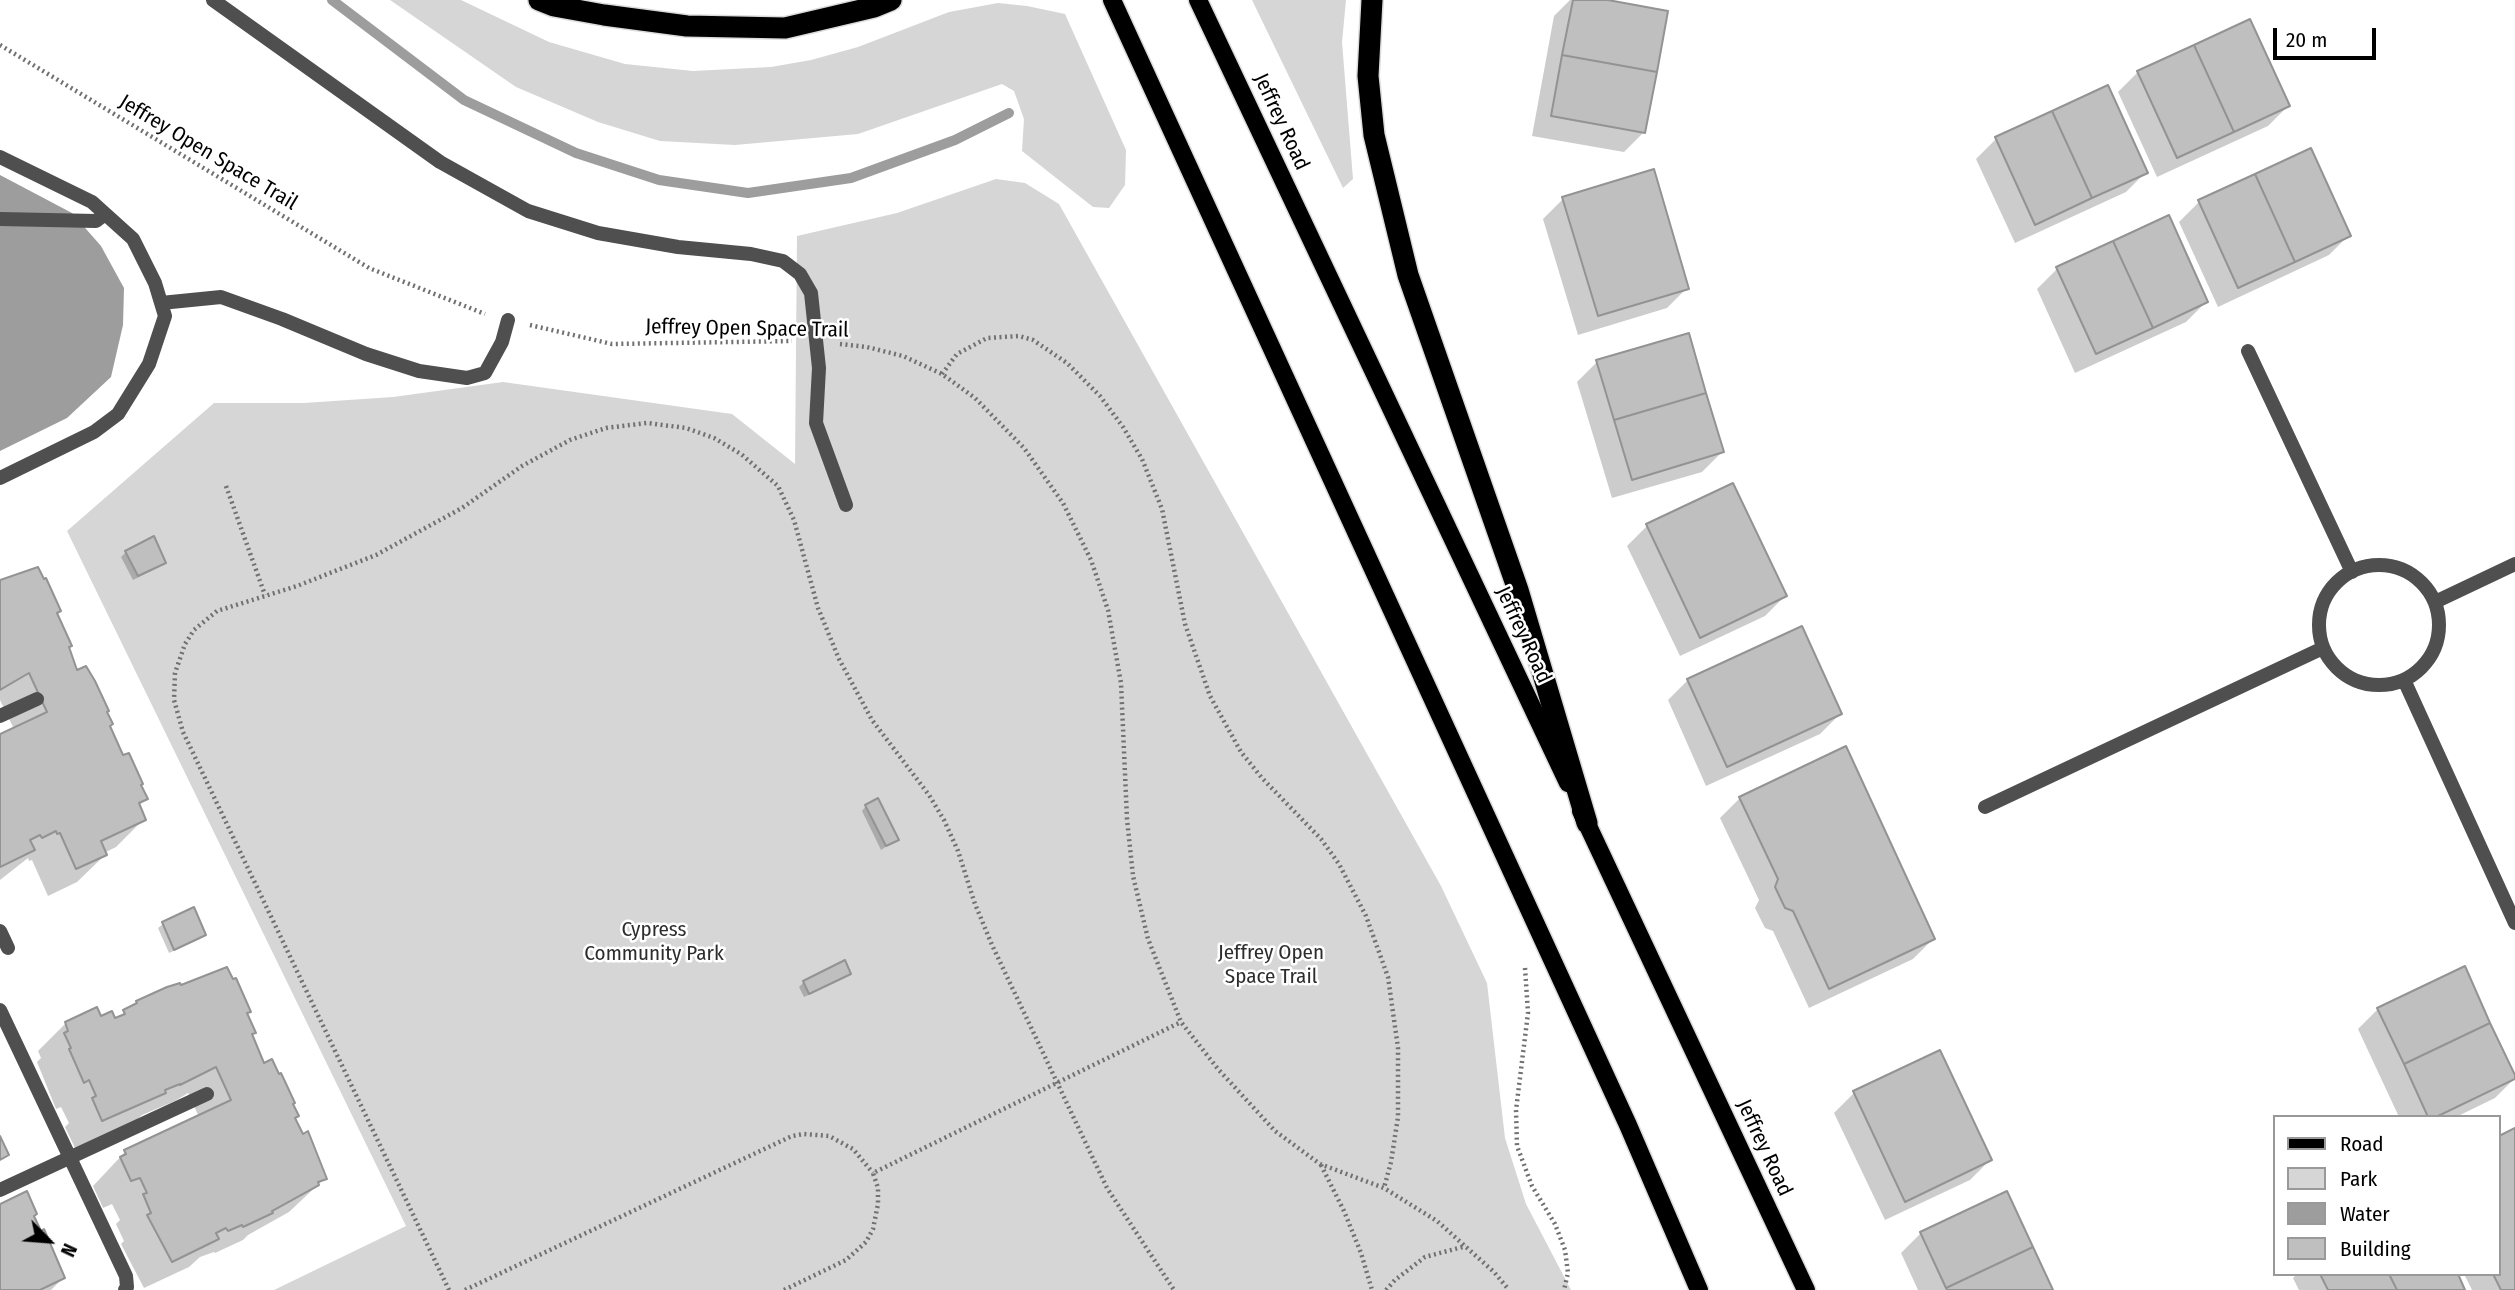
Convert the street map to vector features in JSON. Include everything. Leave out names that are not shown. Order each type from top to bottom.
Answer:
[{"type":"highway","points":[[539,0],[554,6],[604,15],[687,26],[785,28],[874,7],[891,0]]},
{"type":"highway","points":[[1371,0],[1368,76],[1374,135],[1408,275],[1518,590],[1587,823]]},
{"type":"main road","points":[[1112,0],[1628,1125],[1699,1290]]},
{"type":"main road","name":"Jeffrey Road","points":[[1198,0],[1806,1290]]},
{"type":"lane","points":[[213,0],[440,162],[528,211],[598,233],[678,247],[751,254],[783,261],[800,274],[811,293],[819,368],[816,423],[846,505]]},
{"type":"lane","points":[[0,157],[92,202],[134,239],[155,283],[165,316],[149,364],[118,414],[94,432],[0,478]]},
{"type":"lane","points":[[0,219],[96,222],[105,214]]},
{"type":"lane","points":[[161,303],[221,297],[282,318],[366,354],[419,371],[467,378],[485,373],[502,342],[508,320]]},
{"type":"lane","points":[[2248,351],[2352,572]]},
{"type":"lane","points":[[2435,602],[2515,564]]},
{"type":"lane","points":[[2367,566],[2399,568],[2426,588],[2435,602],[2438,632],[2435,647],[2428,661],[2404,680],[2372,685],[2357,682],[2331,663],[2323,648],[2319,619],[2323,604],[2339,579],[2352,572],[2367,566]]},
{"type":"lane","points":[[1985,807],[2323,648]]},
{"type":"lane","points":[[2404,680],[2515,923]]},
{"type":"lane","points":[[0,716],[37,699]]},
{"type":"lane","points":[[0,931],[8,948]]},
{"type":"lane","points":[[0,1010],[126,1276],[125,1290]]},
{"type":"lane","points":[[0,1190],[207,1094]]},
{"type":"path","name":"Jeffrey Open Space Trail","points":[[0,45],[369,268],[476,312],[612,344],[816,341],[867,347],[891,353],[942,374],[975,397],[1024,448],[1063,503],[1091,560],[1108,610],[1121,683],[1127,819],[1133,876],[1149,939],[1181,1022],[1218,1069],[1275,1131],[1320,1164],[1384,1188],[1437,1221],[1494,1272],[1509,1290]]},
{"type":"path","points":[[942,374],[957,354],[987,338],[1018,337],[1032,340],[1067,363],[1100,396],[1142,459],[1163,509],[1185,624],[1210,696],[1241,752],[1262,778],[1321,839],[1339,864],[1366,916],[1388,977],[1398,1048],[1398,1117],[1384,1188]]},
{"type":"path","points":[[449,1290],[176,714],[173,686],[175,673],[184,644],[194,630],[217,611],[340,570],[395,546],[462,508],[535,458],[591,432],[632,423],[692,430],[727,445],[752,462],[778,486],[799,538],[818,608],[839,659],[872,720],[929,795],[944,820],[958,851],[980,919],[1107,1188],[1174,1290]]},
{"type":"path","points":[[226,486],[265,595]]},
{"type":"path","points":[[1525,968],[1528,1013],[1516,1110],[1517,1146],[1532,1186],[1555,1224],[1565,1250],[1568,1273],[1564,1290]]},
{"type":"path","points":[[873,1172],[1181,1022]]},
{"type":"path","points":[[465,1290],[792,1136],[829,1136],[853,1149],[873,1172],[878,1188],[873,1228],[866,1242],[846,1260],[784,1290]]},
{"type":"path","name":"Jeffrey Open Space Trail","points":[[1320,1164],[1348,1221],[1372,1290]]},
{"type":"path","points":[[1386,1290],[1426,1257],[1466,1246]]},
{"type":"green space","points":[[390,0],[461,0],[549,42],[625,64],[693,71],[771,67],[811,60],[858,47],[949,12],[998,3],[1065,14],[1126,150],[1125,185],[1109,208],[1093,207],[1022,151],[1024,119],[1014,91],[1002,84],[858,134],[735,145],[660,141],[598,122],[516,87]]},
{"type":"green space","points":[[1252,0],[1346,0],[1342,42],[1353,179],[1343,188]]},
{"type":"green space","name":"Cypress Community Park","points":[[996,179],[1025,183],[1059,204],[1441,886],[1487,983],[1505,1138],[1526,1204],[1571,1290],[274,1290],[406,1226],[67,531],[214,403],[304,403],[393,397],[503,382],[732,414],[795,464],[797,236],[897,213]]},
{"type":"water","points":[[0,175],[72,213],[101,246],[124,288],[123,325],[111,377],[67,418],[0,451]]},
{"type":"building","points":[[1573,0],[1608,0],[1668,11],[1657,72],[1562,55]]},
{"type":"building","points":[[2250,19],[2290,106],[2234,132],[2194,45]]},
{"type":"building","points":[[2194,45],[2234,132],[2177,158],[2137,71]]},
{"type":"building","points":[[1562,55],[1657,72],[1645,133],[1551,116]]},
{"type":"building","points":[[2108,85],[2148,173],[2092,198],[2052,111]]},
{"type":"building","points":[[2052,111],[2092,198],[2035,225],[1995,137]]},
{"type":"building","points":[[2311,148],[2351,236],[2295,262],[2255,174]]},
{"type":"building","points":[[1654,169],[1689,289],[1598,316],[1562,197]]},
{"type":"building","points":[[2255,174],[2295,262],[2238,288],[2198,200]]},
{"type":"building","points":[[2169,215],[2208,302],[2153,328],[2113,241]]},
{"type":"building","points":[[2113,241],[2153,328],[2096,354],[2056,267]]},
{"type":"building","points":[[1689,333],[1706,393],[1614,420],[1596,360]]},
{"type":"building","points":[[1706,393],[1724,452],[1632,480],[1614,420]]},
{"type":"building","points":[[1733,483],[1787,596],[1700,638],[1646,524]]},
{"type":"building","points":[[154,536],[166,563],[138,576],[125,551]]},
{"type":"building","points":[[38,567],[61,611],[57,613],[72,646],[69,647],[77,670],[86,666],[95,681],[109,711],[107,712],[113,724],[110,726],[123,755],[129,753],[148,799],[139,803],[146,820],[101,841],[107,855],[76,869],[60,833],[57,834],[56,831],[30,840],[35,850],[0,867],[0,734],[47,712],[29,673],[0,690],[0,580]]},
{"type":"building","points":[[1802,626],[1842,714],[1727,767],[1687,679]]},
{"type":"building","points":[[1846,746],[1935,939],[1829,989],[1793,911],[1785,908],[1775,887],[1778,879],[1739,797]]},
{"type":"building","points":[[878,798],[899,840],[886,846],[865,805]]},
{"type":"building","points":[[194,907],[206,935],[174,950],[162,922]]},
{"type":"building","points":[[845,960],[851,974],[809,994],[803,981]]},
{"type":"building","points":[[2465,966],[2490,1023],[2404,1064],[2377,1008]]},
{"type":"building","points":[[227,967],[233,979],[236,978],[251,1012],[247,1013],[256,1033],[252,1034],[264,1063],[272,1059],[279,1074],[281,1073],[295,1103],[293,1104],[299,1116],[295,1118],[303,1134],[308,1131],[327,1179],[318,1182],[319,1185],[272,1211],[273,1213],[243,1227],[242,1225],[228,1231],[226,1228],[216,1233],[219,1239],[172,1262],[147,1215],[151,1213],[143,1194],[147,1193],[140,1178],[131,1181],[120,1157],[126,1154],[124,1150],[231,1100],[216,1067],[102,1121],[92,1098],[96,1096],[89,1080],[84,1083],[69,1049],[71,1048],[64,1033],[68,1031],[65,1022],[97,1007],[101,1016],[112,1011],[115,1018],[125,1014],[123,1010],[137,1003],[136,1001],[167,987],[180,983],[181,985]]},
{"type":"building","points":[[2490,1023],[2515,1079],[2440,1115],[2427,1115],[2404,1064]]},
{"type":"building","points":[[1940,1050],[1992,1160],[1905,1202],[1853,1091]]},
{"type":"building","points":[[2515,1128],[2515,1290],[2501,1290],[2494,1276],[2501,1276],[2501,1135]]},
{"type":"building","points":[[0,1136],[9,1155],[0,1160]]},
{"type":"building","points":[[27,1191],[37,1214],[34,1216],[41,1231],[44,1229],[65,1278],[40,1290],[0,1290],[0,1204]]},
{"type":"building","points":[[2007,1191],[2033,1247],[1946,1288],[1920,1232]]},
{"type":"building","points":[[2033,1247],[2053,1290],[1946,1288]]},
{"type":"building","points":[[2321,1276],[2390,1276],[2397,1290],[2328,1290]]},
{"type":"building","points":[[2390,1276],[2459,1276],[2465,1290],[2397,1290]]},
{"type":"waterway","points":[[332,0],[464,100],[576,153],[659,180],[748,193],[851,178],[955,140],[1009,113]]}]
